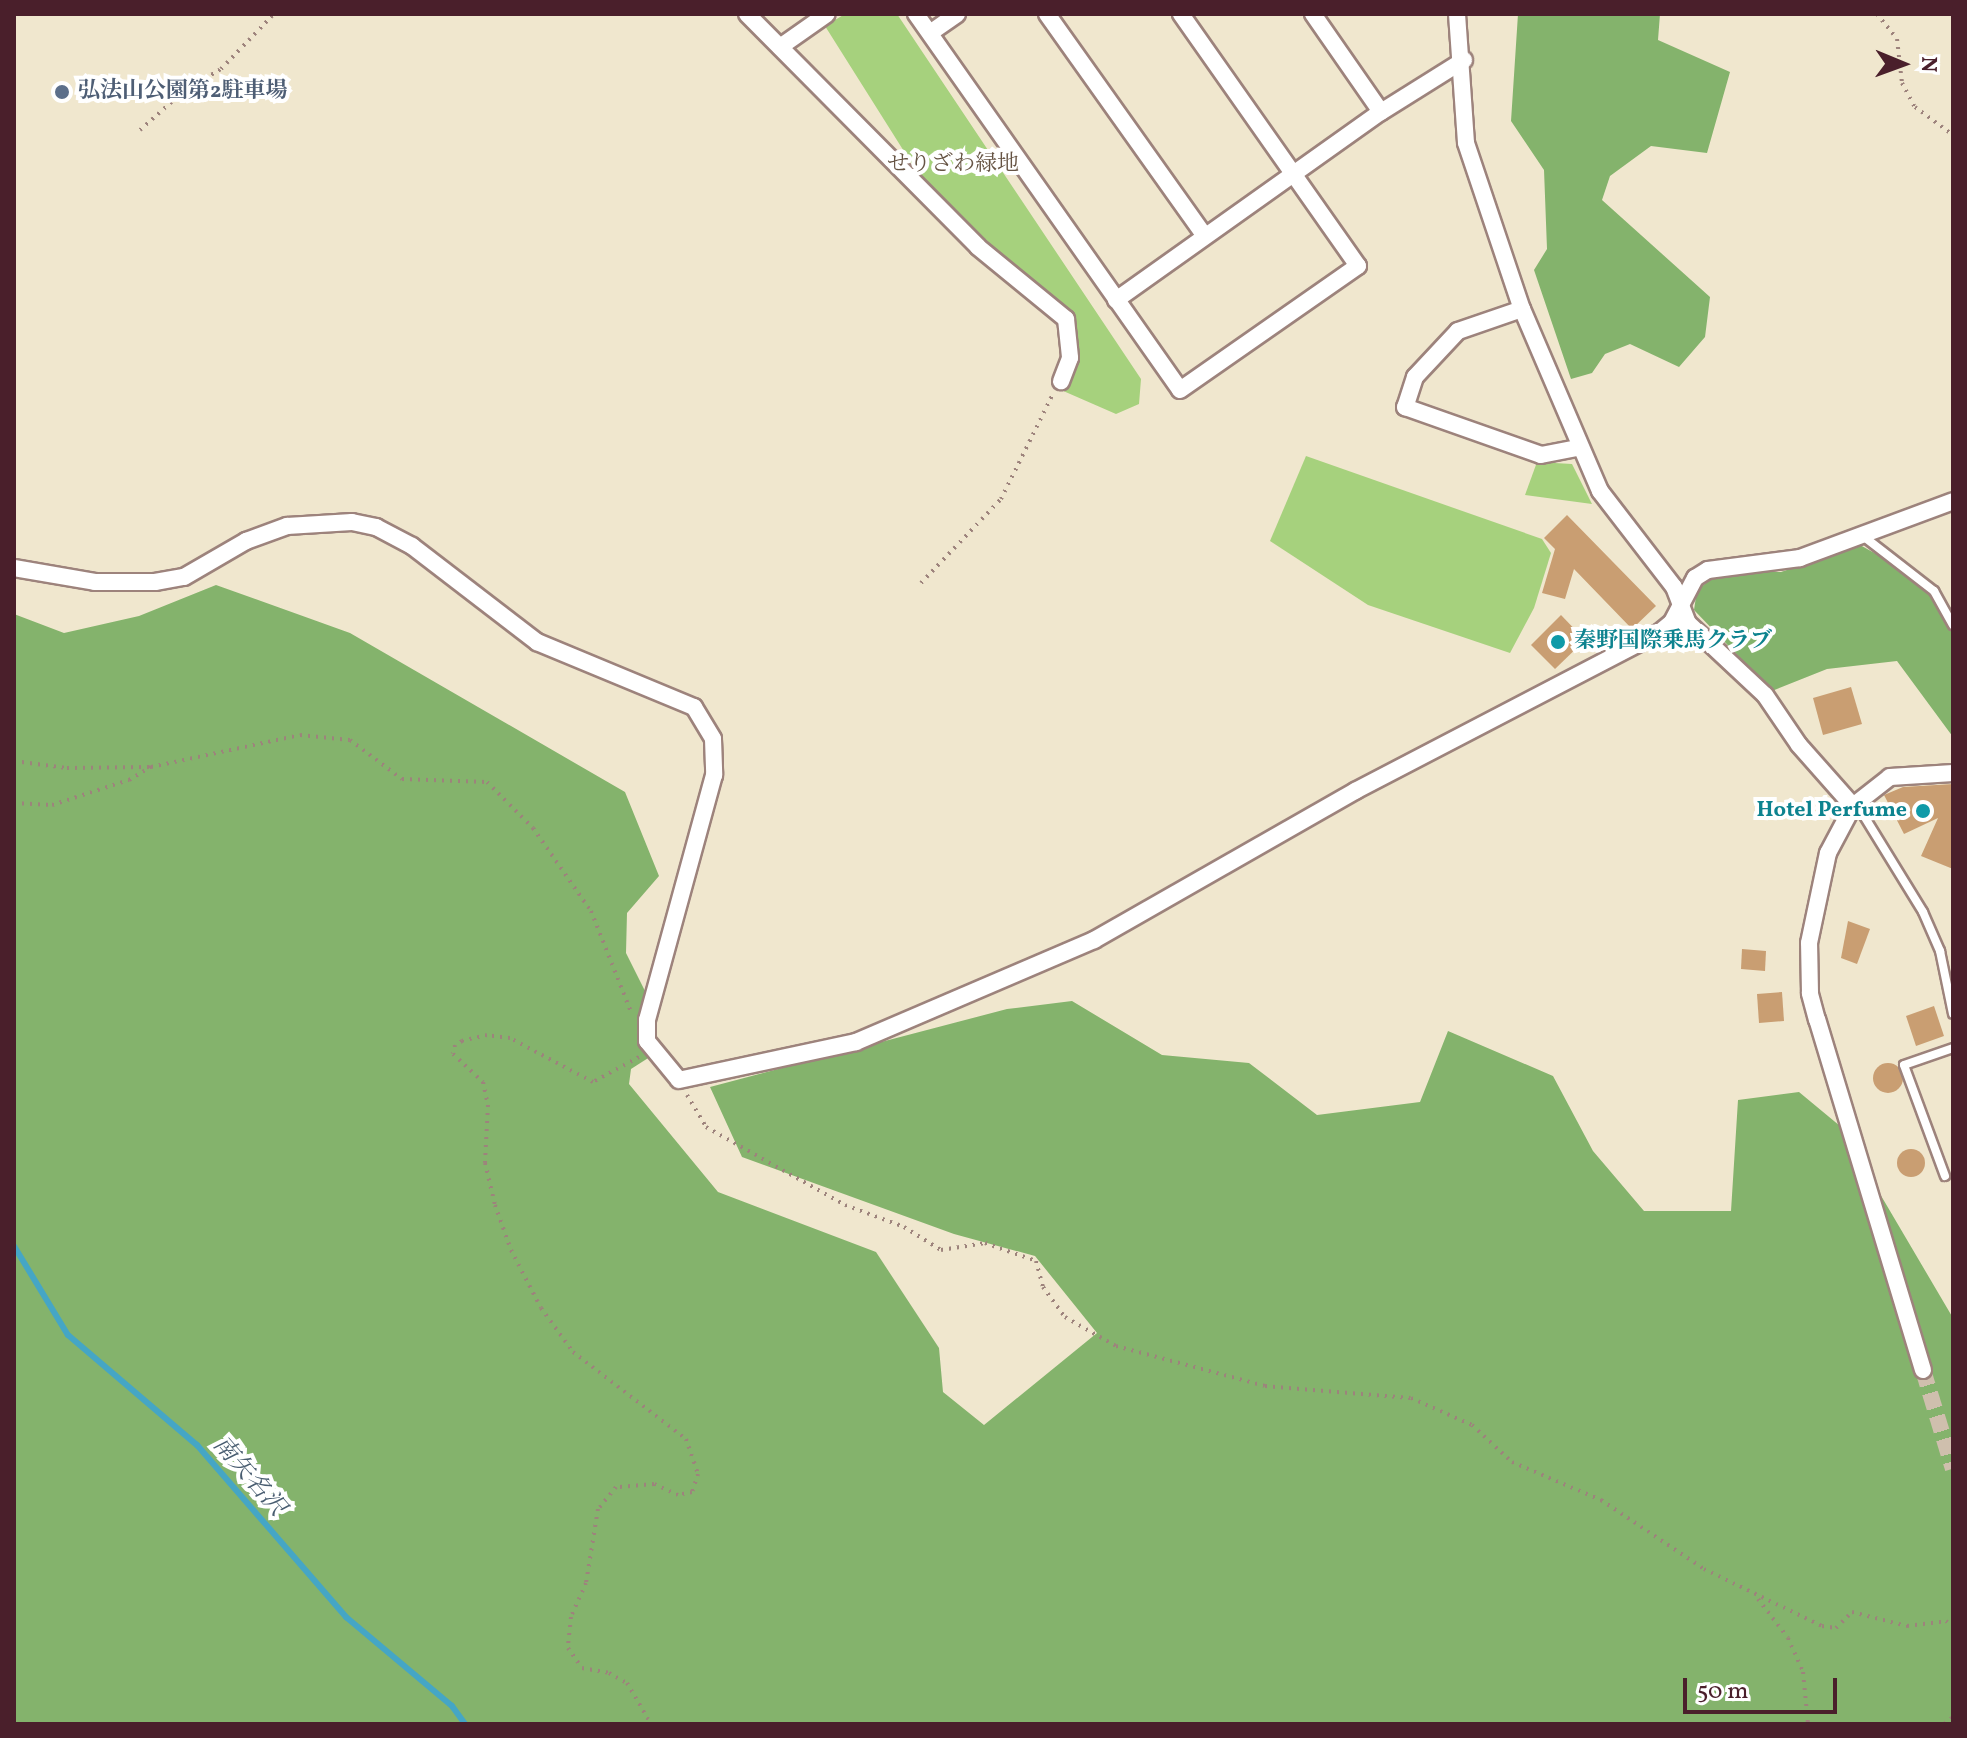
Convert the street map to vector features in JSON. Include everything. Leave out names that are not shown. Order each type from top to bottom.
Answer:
[{"type":"street","points":[[747,14],[978,247],[1066,319],[1072,334],[1070,358],[1061,381]]},
{"type":"street","points":[[780,47],[827,14]]},
{"type":"street","points":[[916,14],[1180,390],[1358,266],[1181,14]]},
{"type":"street","points":[[930,33],[957,14]]},
{"type":"street","points":[[1047,14],[1205,236]]},
{"type":"street","points":[[1313,14],[1381,112]]},
{"type":"street","points":[[1457,14],[1464,60],[1466,143],[1522,309],[1578,448],[1600,491],[1674,587],[1688,623],[1765,695],[1799,745],[1854,805]]},
{"type":"street","points":[[1116,300],[1381,112],[1464,60]]},
{"type":"street","points":[[1522,309],[1458,331],[1415,377],[1405,407],[1541,455],[1578,448]]},
{"type":"street","points":[[14,568],[95,582],[155,582],[184,577],[246,541],[287,526],[352,522],[376,527],[412,546],[537,642],[694,707],[713,739],[714,775],[647,1020],[649,1045],[679,1080],[856,1042],[1094,940],[1355,791],[1659,633],[1672,622],[1695,578],[1708,570],[1777,564],[1953,501]]},
{"type":"street","points":[[1923,1370],[1810,993],[1809,943],[1820,882],[1854,805],[1890,777],[1953,773]]},
{"type":"lane","points":[[1862,536],[1934,591],[1953,625]]},
{"type":"lane","points":[[1854,805],[1923,912],[1940,951],[1953,1014]]},
{"type":"lane","points":[[1945,1176],[1904,1065],[1953,1048]]},
{"type":"path","points":[[140,130],[184,91],[221,69],[274,14]]},
{"type":"path","points":[[1877,14],[1897,39],[1902,83],[1915,107],[1953,135]]},
{"type":"path","points":[[921,583],[1001,499],[1061,381]]},
{"type":"path","points":[[14,761],[67,768],[151,767],[300,735],[350,740],[402,779],[487,782],[533,828],[591,911],[617,982],[649,1045],[619,1071],[593,1082],[510,1038],[487,1035],[462,1041],[455,1045],[453,1054],[483,1082],[488,1105],[485,1163],[495,1205],[541,1308],[573,1352],[686,1439],[698,1474],[692,1492],[678,1495],[654,1484],[616,1487],[598,1509],[586,1583],[571,1617],[568,1648],[582,1668],[609,1673],[627,1683],[651,1724]]},
{"type":"path","points":[[14,803],[52,805],[129,780],[151,767]]},
{"type":"path","points":[[679,1080],[706,1127],[808,1186],[904,1227],[941,1250],[985,1243],[1036,1261],[1043,1287],[1065,1317],[1116,1346],[1265,1386],[1411,1398],[1472,1425],[1512,1462],[1601,1500],[1704,1569],[1757,1597],[1836,1628],[1852,1612],[1907,1626],[1946,1621],[1953,1627]]},
{"type":"path","points":[[1953,1278],[1953,1303]]},
{"type":"path","points":[[1757,1597],[1788,1638],[1803,1672],[1808,1724]]},
{"type":"path","points":[[1944,1724],[1953,1717]]},
{"type":"green space","name":"せりざわ緑地","points":[[845,14],[897,14],[1141,379],[1139,404],[1116,414],[1061,390],[1073,364],[1077,337],[1070,318],[929,191],[825,26]]},
{"type":"green space","points":[[1518,14],[1660,14],[1658,40],[1730,72],[1707,153],[1651,146],[1610,176],[1602,200],[1710,297],[1705,337],[1679,367],[1630,344],[1605,354],[1592,373],[1571,379],[1534,270],[1547,249],[1544,170],[1511,121]]},
{"type":"green space","points":[[1306,456],[1542,539],[1551,553],[1534,608],[1510,653],[1368,605],[1270,541]]},
{"type":"green space","points":[[1537,462],[1572,464],[1592,504],[1525,495]]},
{"type":"green space","points":[[1860,545],[1939,589],[1953,612],[1953,737],[1897,661],[1827,669],[1772,691],[1694,610],[1697,590],[1710,580],[1736,572],[1781,572]]},
{"type":"green space","points":[[216,585],[350,633],[625,792],[659,876],[627,913],[626,953],[651,1003],[656,1053],[631,1069],[629,1084],[718,1192],[876,1252],[939,1348],[943,1392],[984,1425],[1097,1333],[1035,1256],[954,1234],[742,1157],[710,1087],[1007,1009],[1072,1001],[1162,1055],[1249,1063],[1317,1115],[1420,1102],[1448,1031],[1553,1076],[1593,1151],[1644,1211],[1731,1211],[1738,1100],[1799,1092],[1840,1126],[1953,1318],[1953,1724],[14,1724],[14,614],[64,633],[139,616]]},
{"type":"building","points":[[1567,515],[1656,606],[1632,629],[1574,569],[1565,599],[1542,593],[1555,549],[1544,538]]},
{"type":"building","name":"秦野国際乗馬クラブ","points":[[1561,615],[1585,640],[1555,669],[1531,645]]},
{"type":"building","points":[[1851,687],[1862,724],[1823,735],[1813,698]]},
{"type":"building","name":"Hotel Perfume","points":[[1953,784],[1953,869],[1921,856],[1938,818],[1904,834],[1884,795],[1903,787]]},
{"type":"building","points":[[1848,921],[1870,929],[1857,964],[1841,958]]},
{"type":"building","points":[[1742,949],[1766,951],[1765,971],[1741,969]]},
{"type":"building","points":[[1782,992],[1784,1021],[1759,1023],[1757,994]]},
{"type":"building","points":[[1934,1006],[1944,1036],[1916,1046],[1906,1016]]},
{"type":"building","points":[[1888,1063],[1894,1064],[1902,1072],[1902,1084],[1894,1092],[1888,1093],[1882,1092],[1874,1084],[1873,1078],[1874,1072],[1882,1064]]},
{"type":"building","points":[[1911,1149],[1921,1153],[1925,1163],[1921,1173],[1911,1177],[1901,1173],[1897,1163],[1901,1153]]},
{"type":"waterway","name":"南矢名沢","points":[[14,1246],[68,1335],[197,1445],[346,1617],[452,1706],[465,1724]]},
{"type":"tunnel","points":[[1923,1370],[1953,1469]]},
{"type":"place","name":"弘法山公園第2駐車場","points":[[62,92]]},
{"type":"place","name":"秦野国際乗馬クラブ","points":[[1558,642]]},
{"type":"place","name":"Hotel Perfume","points":[[1923,811]]}]
